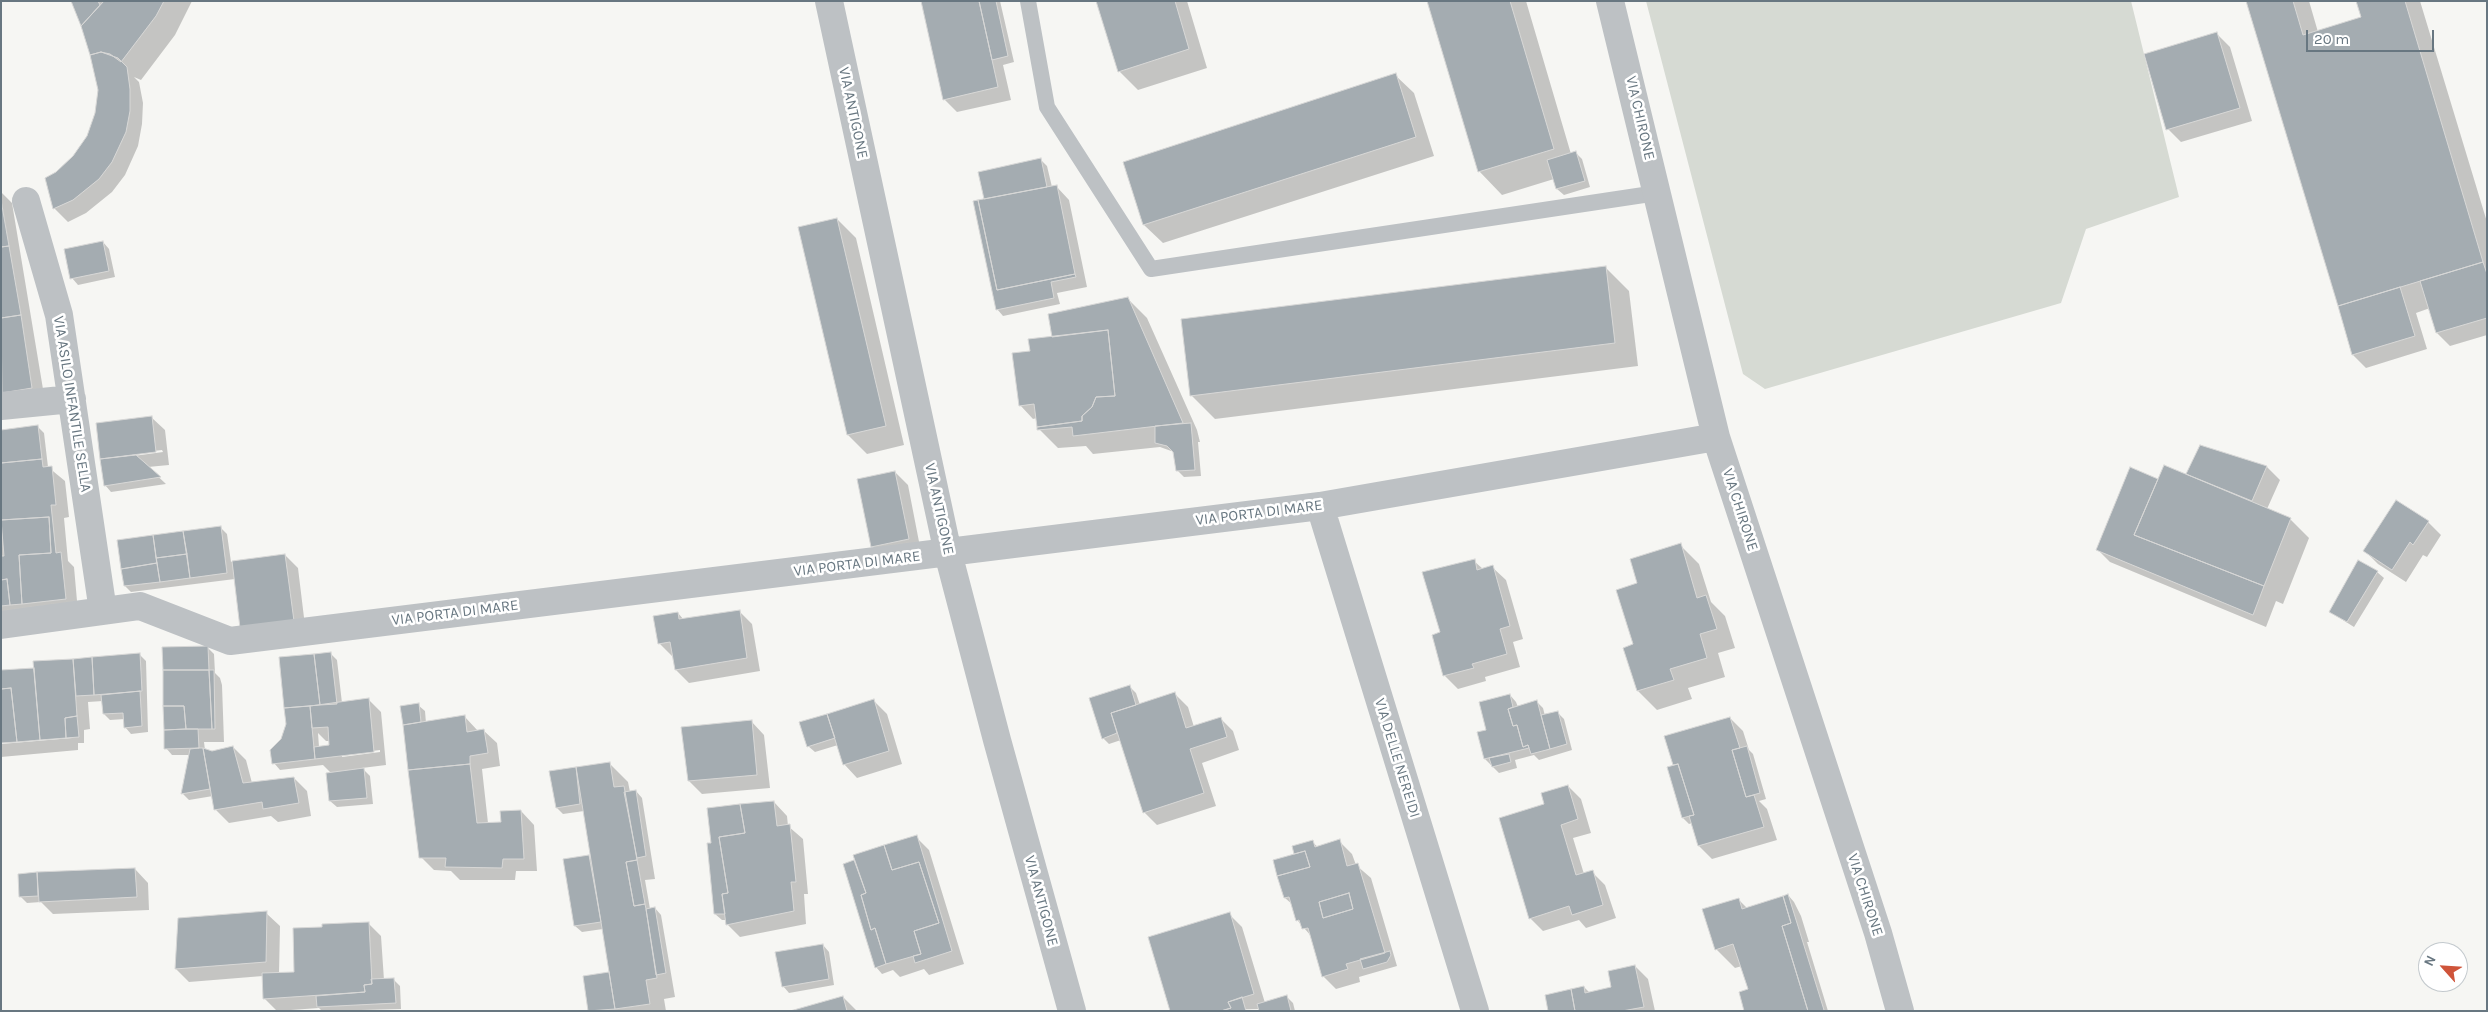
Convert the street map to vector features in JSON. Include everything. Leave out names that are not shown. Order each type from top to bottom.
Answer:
[{"type":"street","name":"VIA ANTIGONE","points":[[828,1],[948,553],[997,740],[1072,1011]]},
{"type":"street","name":"VIA CHIRONE","points":[[1610,1],[1716,437],[1875,924],[1900,1011]]},
{"type":"street","name":"VIA ASILO INFANTILE SELLA","points":[[26,200],[59,315],[103,611]]},
{"type":"street","points":[[1,406],[72,399]]},
{"type":"street","name":"VIA PORTA DI MARE","points":[[1,625],[140,606],[230,641],[1320,506],[1716,437]]},
{"type":"street","name":"VIA DELLE NEREIDI","points":[[1320,506],[1475,1011]]},
{"type":"lane","points":[[1028,1],[1047,107],[1151,269],[1657,193]]},
{"type":"shaded area","points":[[1646,1],[2131,1],[2179,197],[2086,229],[2061,303],[1765,389],[1743,374]]},
{"type":"building","points":[[71,1],[98,1],[100,5],[81,26]]},
{"type":"building","points":[[104,1],[164,1],[156,16],[121,62],[110,54],[101,52],[90,55],[81,26]]},
{"type":"building","points":[[921,1],[979,1],[998,87],[943,100]]},
{"type":"building","points":[[979,1],[996,1],[1008,56],[992,60]]},
{"type":"building","points":[[1096,1],[1175,1],[1189,49],[1118,72]]},
{"type":"building","points":[[1427,1],[1510,1],[1554,149],[1478,172]]},
{"type":"building","points":[[2246,1],[2293,1],[2303,35],[2361,17],[2356,1],[2405,1],[2483,262],[2338,306]]},
{"type":"building","points":[[2217,32],[2240,108],[2166,130],[2144,54]]},
{"type":"building","points":[[101,52],[118,58],[127,67],[130,111],[126,132],[112,162],[99,179],[73,200],[53,209],[45,178],[56,172],[73,156],[87,136],[95,113],[98,90],[90,55]]},
{"type":"building","points":[[1396,73],[1416,137],[1143,225],[1123,162]]},
{"type":"building","points":[[1576,151],[1585,181],[1556,189],[1547,160]]},
{"type":"building","points":[[1041,158],[1047,187],[984,199],[978,172]]},
{"type":"building","points":[[1057,185],[1075,274],[997,290],[978,200]]},
{"type":"building","points":[[1,200],[9,246],[1,247]]},
{"type":"building","points":[[978,200],[997,290],[1075,274],[1076,277],[1051,282],[1054,298],[996,310],[973,201]]},
{"type":"building","points":[[837,218],[886,426],[847,435],[798,227]]},
{"type":"building","points":[[103,241],[109,271],[70,279],[64,249]]},
{"type":"building","points":[[9,246],[21,315],[1,318],[1,247]]},
{"type":"building","points":[[2483,262],[2487,274],[2487,318],[2436,333],[2420,281]]},
{"type":"building","points":[[1606,266],[1615,343],[1190,396],[1181,319]]},
{"type":"building","points":[[2400,287],[2415,336],[2352,355],[2338,306]]},
{"type":"building","points":[[1128,297],[1183,423],[1073,436],[1072,427],[1037,430],[1037,427],[1082,421],[1082,416],[1092,407],[1096,397],[1115,396],[1108,330],[1052,337],[1048,314]]},
{"type":"building","points":[[21,315],[32,388],[2,393],[1,318]]},
{"type":"building","points":[[1108,330],[1115,396],[1096,397],[1092,407],[1082,416],[1082,421],[1037,427],[1034,404],[1019,406],[1012,353],[1030,351],[1028,339]]},
{"type":"building","points":[[152,416],[156,452],[100,459],[96,423]]},
{"type":"building","points":[[1191,423],[1195,470],[1176,471],[1173,452],[1167,446],[1155,443],[1155,426]]},
{"type":"building","points":[[38,425],[42,459],[1,463],[1,430]]},
{"type":"building","points":[[2200,445],[2267,466],[2252,501],[2186,474]]},
{"type":"building","points":[[136,455],[161,477],[104,486],[100,459]]},
{"type":"building","points":[[42,459],[43,467],[52,466],[56,505],[51,505],[56,553],[61,552],[66,599],[22,604],[19,555],[51,553],[49,517],[1,520],[1,463]]},
{"type":"building","points":[[2164,465],[2291,518],[2264,586],[2134,535]]},
{"type":"building","points":[[2130,467],[2158,479],[2134,535],[2264,586],[2253,615],[2096,550]]},
{"type":"building","points":[[895,471],[909,539],[871,547],[857,479]]},
{"type":"building","points":[[2396,500],[2429,521],[2413,545],[2410,542],[2392,570],[2363,551]]},
{"type":"building","points":[[49,517],[51,553],[19,555],[22,604],[10,605],[7,579],[1,580],[1,556],[4,556],[1,520]]},
{"type":"building","points":[[221,526],[227,573],[190,578],[183,531]]},
{"type":"building","points":[[183,531],[187,554],[156,558],[153,535]]},
{"type":"building","points":[[153,535],[157,563],[121,569],[117,540]]},
{"type":"building","points":[[1681,543],[1697,598],[1706,595],[1717,629],[1700,634],[1707,658],[1670,669],[1674,680],[1637,691],[1623,648],[1633,644],[1616,590],[1637,583],[1630,559]]},
{"type":"building","points":[[187,554],[190,578],[160,582],[156,558]]},
{"type":"building","points":[[285,554],[294,621],[240,628],[232,561]]},
{"type":"building","points":[[1475,559],[1477,570],[1493,565],[1510,626],[1500,629],[1507,654],[1472,664],[1474,668],[1443,676],[1432,635],[1440,632],[1422,572]]},
{"type":"building","points":[[2358,560],[2378,571],[2347,622],[2329,612]]},
{"type":"building","points":[[157,563],[160,582],[124,586],[121,569]]},
{"type":"building","points":[[7,579],[10,605],[1,606],[1,580]]},
{"type":"building","points":[[740,610],[747,658],[675,670],[670,642],[658,644],[653,616],[678,612],[679,619]]},
{"type":"building","points":[[208,646],[209,670],[163,670],[162,647]]},
{"type":"building","points":[[331,652],[337,704],[320,705],[314,654]]},
{"type":"building","points":[[140,653],[142,691],[94,695],[92,657]]},
{"type":"building","points":[[314,654],[320,705],[284,708],[279,657]]},
{"type":"building","points":[[92,657],[94,695],[76,696],[73,659]]},
{"type":"building","points":[[73,659],[77,716],[65,718],[66,738],[40,740],[33,661]]},
{"type":"building","points":[[34,668],[40,740],[17,742],[11,688],[1,689],[1,670]]},
{"type":"building","points":[[163,670],[209,670],[212,729],[186,729],[184,706],[163,706]]},
{"type":"building","points":[[209,670],[214,670],[215,729],[212,729]]},
{"type":"building","points":[[1130,685],[1136,705],[1111,713],[1117,733],[1102,739],[1089,698]]},
{"type":"building","points":[[11,688],[17,742],[1,743],[1,689]]},
{"type":"building","points":[[140,691],[142,726],[124,728],[123,713],[103,714],[101,695]]},
{"type":"building","points":[[1175,692],[1186,728],[1221,717],[1227,737],[1190,749],[1204,793],[1143,813],[1111,713]]},
{"type":"building","points":[[1510,694],[1513,707],[1508,709],[1513,726],[1517,725],[1523,747],[1528,745],[1529,748],[1484,759],[1477,732],[1486,730],[1479,702]]},
{"type":"building","points":[[369,698],[374,752],[315,759],[314,747],[329,745],[328,727],[312,728],[310,706]]},
{"type":"building","points":[[874,699],[889,751],[843,765],[827,714]]},
{"type":"building","points":[[1537,700],[1550,749],[1531,754],[1528,745],[1523,747],[1517,725],[1513,726],[1508,709]]},
{"type":"building","points":[[419,703],[421,722],[403,725],[400,706]]},
{"type":"building","points":[[163,706],[184,706],[186,729],[164,730]]},
{"type":"building","points":[[310,706],[315,759],[272,764],[270,750],[281,739],[286,724],[284,708]]},
{"type":"building","points":[[1558,711],[1567,744],[1550,749],[1541,715]]},
{"type":"building","points":[[827,714],[835,738],[807,747],[799,722]]},
{"type":"building","points":[[465,715],[467,732],[484,729],[488,753],[470,756],[470,764],[408,770],[403,725]]},
{"type":"building","points":[[77,716],[79,737],[66,738],[65,718]]},
{"type":"building","points":[[1730,717],[1740,748],[1732,750],[1746,797],[1754,795],[1764,827],[1698,846],[1689,816],[1694,815],[1678,764],[1673,765],[1664,736]]},
{"type":"building","points":[[752,720],[757,775],[688,781],[681,727]]},
{"type":"building","points":[[198,729],[199,748],[164,749],[164,730]]},
{"type":"building","points":[[233,746],[243,783],[294,777],[299,803],[263,809],[262,802],[214,810],[203,748],[212,751]]},
{"type":"building","points":[[1747,746],[1760,793],[1746,797],[1732,750]]},
{"type":"building","points":[[203,748],[210,789],[181,794],[190,749]]},
{"type":"building","points":[[1509,754],[1511,762],[1492,767],[1489,758]]},
{"type":"building","points":[[610,762],[614,787],[624,786],[637,860],[626,862],[634,906],[645,904],[657,978],[646,980],[650,1004],[615,1009],[576,767]]},
{"type":"building","points":[[470,764],[477,823],[501,822],[500,811],[521,810],[524,859],[503,859],[502,868],[445,867],[446,858],[419,858],[408,770]]},
{"type":"building","points":[[1678,764],[1694,815],[1682,818],[1667,767]]},
{"type":"building","points":[[576,767],[580,804],[556,808],[549,771]]},
{"type":"building","points":[[364,768],[367,798],[329,801],[326,773]]},
{"type":"building","points":[[1568,785],[1578,819],[1561,825],[1576,875],[1593,870],[1603,905],[1572,915],[1569,906],[1529,919],[1499,818],[1544,804],[1541,793]]},
{"type":"building","points":[[636,790],[646,856],[637,858],[624,792]]},
{"type":"building","points":[[774,801],[777,826],[790,824],[796,882],[791,882],[794,911],[726,925],[722,894],[728,893],[719,837],[745,833],[740,804]]},
{"type":"building","points":[[740,804],[745,833],[719,837],[728,893],[722,894],[725,914],[714,914],[707,843],[711,843],[707,808]]},
{"type":"building","points":[[917,835],[952,951],[915,963],[913,956],[921,954],[914,931],[939,923],[919,862],[892,870],[884,845]]},
{"type":"building","points":[[1340,839],[1347,866],[1358,863],[1385,953],[1346,964],[1348,969],[1322,977],[1308,928],[1302,929],[1299,920],[1296,921],[1289,897],[1284,898],[1277,876],[1310,867],[1305,851],[1294,854],[1292,846],[1313,840],[1315,847]],"holes":[[[1349,893],[1353,909],[1323,918],[1319,902]]]},
{"type":"building","points":[[884,845],[892,870],[919,862],[939,923],[914,931],[921,954],[886,964],[875,928],[871,930],[861,895],[866,893],[853,855]]},
{"type":"building","points":[[1305,851],[1310,867],[1277,876],[1273,860]]},
{"type":"building","points":[[589,855],[601,922],[574,926],[563,859]]},
{"type":"building","points":[[637,860],[645,904],[634,906],[626,862]]},
{"type":"building","points":[[854,860],[866,893],[861,895],[871,930],[875,928],[886,964],[875,968],[843,864]]},
{"type":"building","points":[[135,868],[137,897],[39,902],[37,872]]},
{"type":"building","points":[[37,872],[38,896],[19,897],[18,874]]},
{"type":"building","points":[[1349,893],[1353,909],[1323,918],[1319,902]]},
{"type":"building","points":[[1788,894],[1824,1010],[1822,1011],[1808,1011],[1782,926],[1791,923],[1783,896]]},
{"type":"building","points":[[1783,896],[1791,923],[1782,926],[1808,1011],[1744,1011],[1739,992],[1748,989],[1733,944],[1715,950],[1702,909],[1739,898],[1742,909]]},
{"type":"building","points":[[655,907],[666,973],[656,975],[646,909]]},
{"type":"building","points":[[267,911],[266,962],[175,969],[178,918]]},
{"type":"building","points":[[1230,912],[1254,994],[1228,1002],[1231,1008],[1221,1011],[1170,1011],[1148,937]]},
{"type":"building","points":[[369,922],[372,984],[364,985],[365,992],[263,999],[262,973],[294,972],[293,928],[322,927],[322,924]]},
{"type":"building","points":[[823,944],[829,979],[782,987],[775,952]]},
{"type":"building","points":[[1390,951],[1391,955],[1387,962],[1363,969],[1360,959]]},
{"type":"building","points":[[1635,965],[1644,1007],[1622,1011],[1575,1011],[1571,989],[1584,986],[1585,993],[1611,987],[1608,971]]},
{"type":"building","points":[[609,972],[615,1009],[588,1011],[583,976]]},
{"type":"building","points":[[394,978],[396,1003],[317,1007],[316,996],[365,992],[364,985],[372,984],[371,979]]},
{"type":"building","points":[[1571,989],[1575,1011],[1548,1011],[1545,995]]},
{"type":"building","points":[[1287,995],[1291,1011],[1259,1011],[1257,1004]]},
{"type":"building","points":[[843,996],[847,1011],[790,1011]]},
{"type":"building","points":[[1242,997],[1246,1011],[1221,1011],[1231,1008],[1228,1002]]}]
